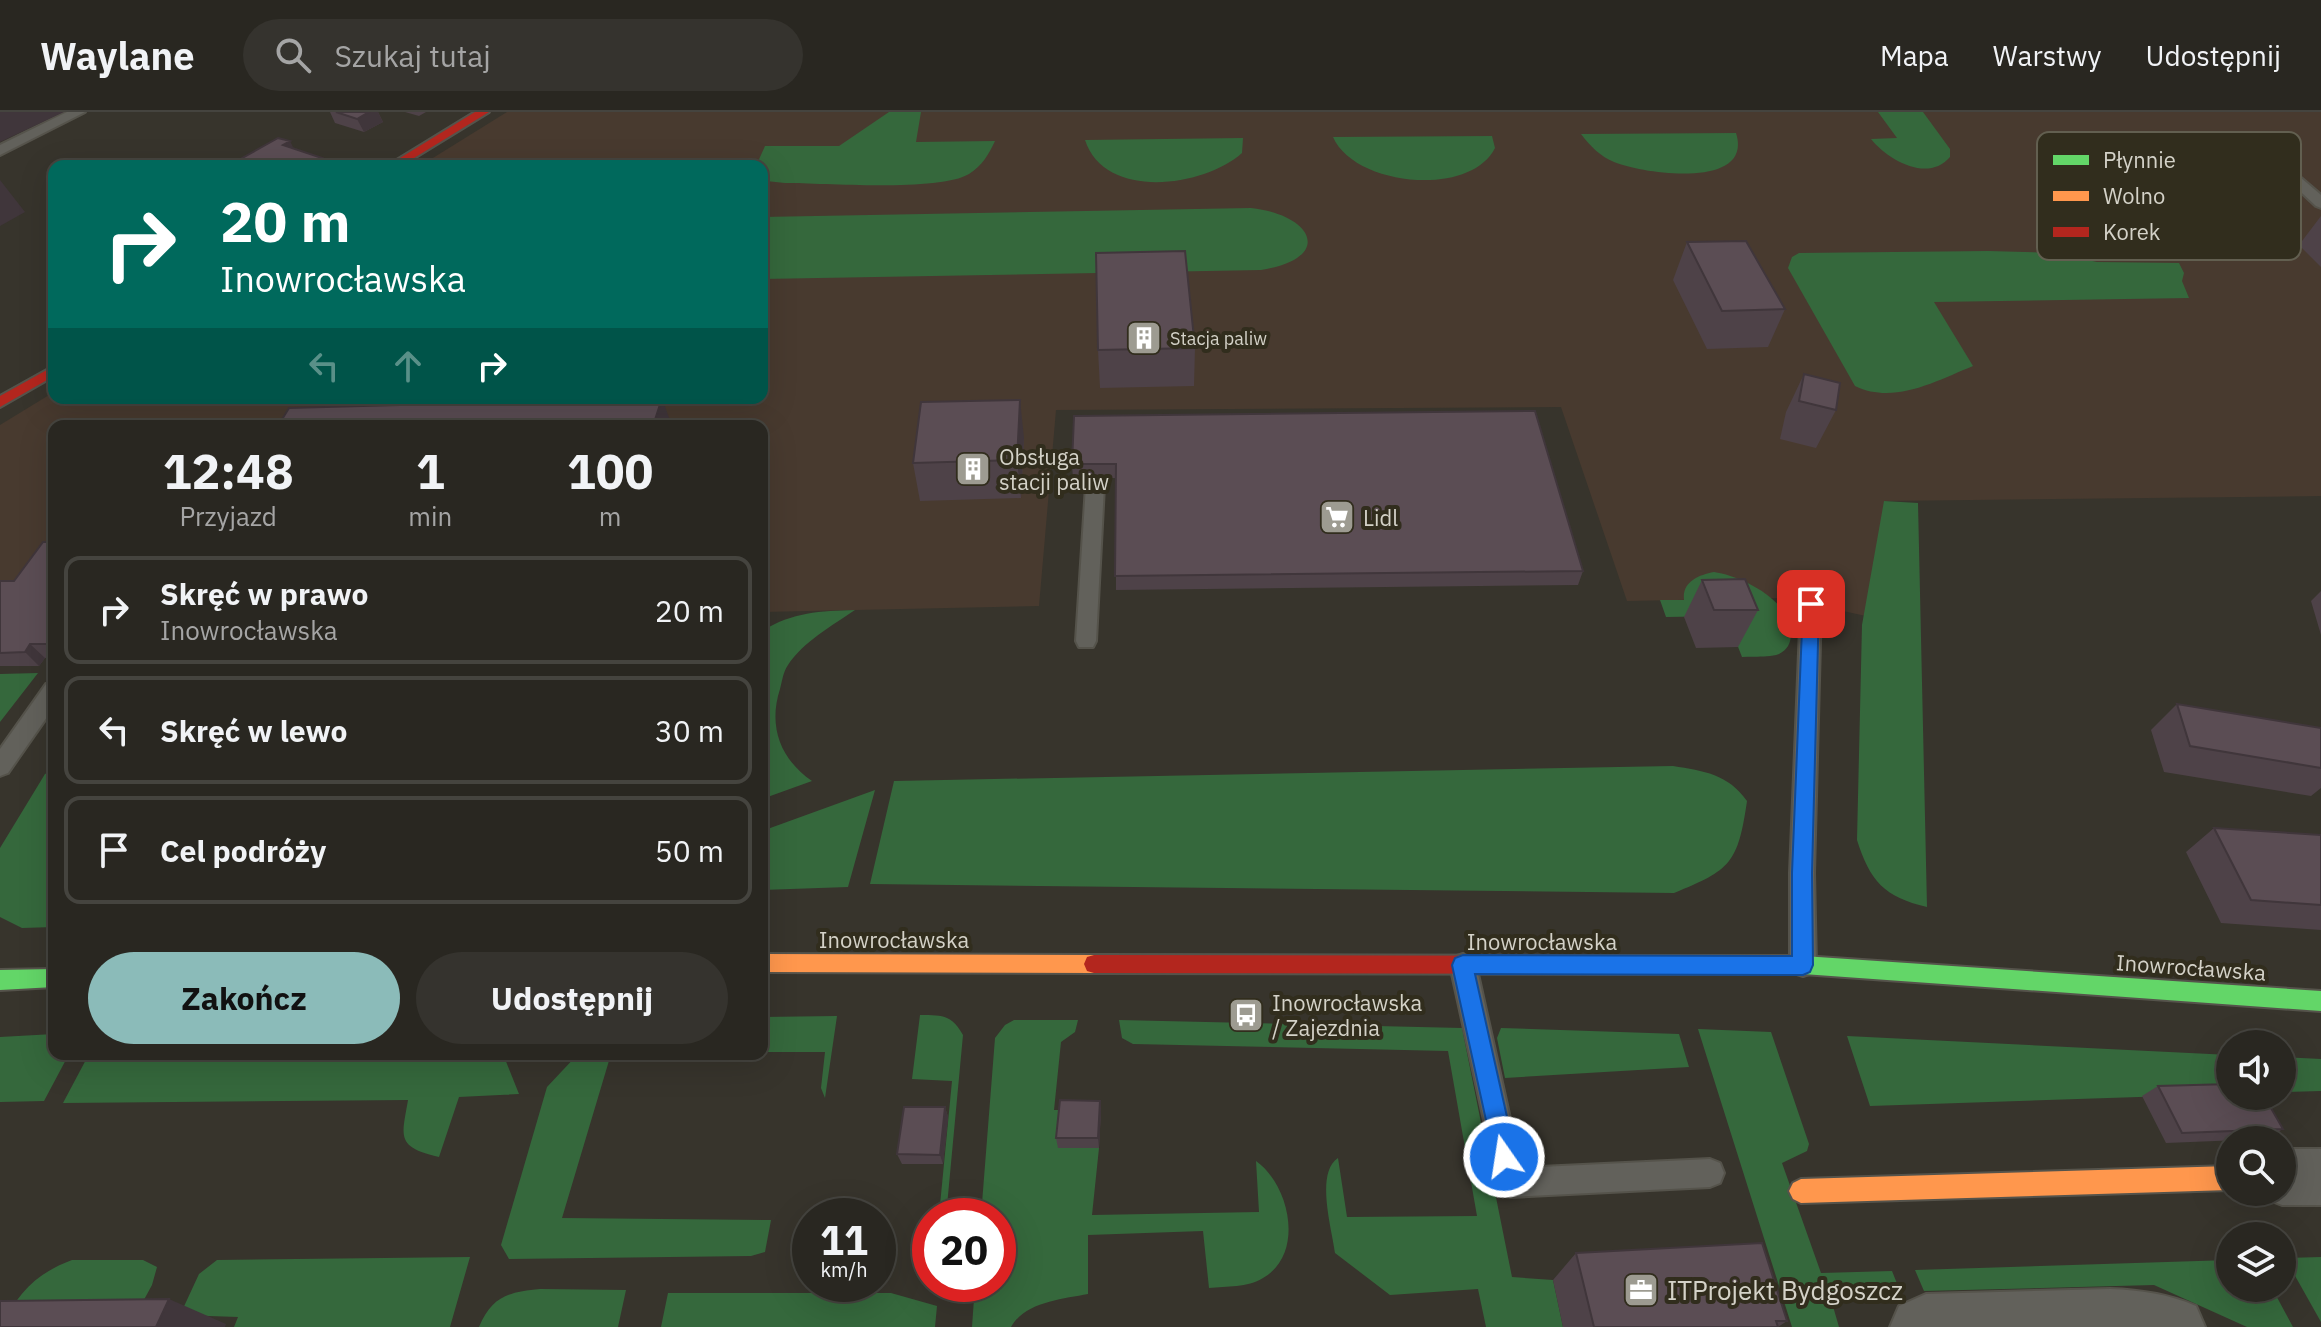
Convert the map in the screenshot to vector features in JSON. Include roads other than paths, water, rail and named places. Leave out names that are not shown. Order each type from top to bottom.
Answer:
[{"type":"street","points":[[403,160],[483,112]]},
{"type":"street","points":[[0,402],[48,374]]},
{"type":"street","name":"Inowrocławska","points":[[768,963],[1803,965],[2321,1001]]},
{"type":"street","points":[[0,980],[48,978]]},
{"type":"street","points":[[2296,1177],[2321,1177]]},
{"type":"street","points":[[1801,1191],[2216,1178]]},
{"type":"street","points":[[1920,1327],[1926,1324],[2110,1319],[2140,1320],[2175,1327]]},
{"type":"lane","points":[[0,151],[78,112]]},
{"type":"lane","points":[[2301,184],[2321,203]]},
{"type":"lane","points":[[1086,641],[1095,486]]},
{"type":"lane","points":[[1803,965],[1802,873],[1811,604]]},
{"type":"lane","points":[[0,767],[48,699]]},
{"type":"lane","points":[[1463,965],[1510,1183],[1710,1173]]},
{"type":"place","name":"Stacja paliw","points":[[1144,338]]},
{"type":"place","name":"Obsługa stacji paliw","points":[[973,469]]},
{"type":"place","name":"Lidl","points":[[1337,517]]},
{"type":"place","name":"Inowrocławska / Zajezdnia","points":[[1246,1015]]},
{"type":"place","name":"ITProjekt Bydgoszcz","points":[[1641,1290]]}]
